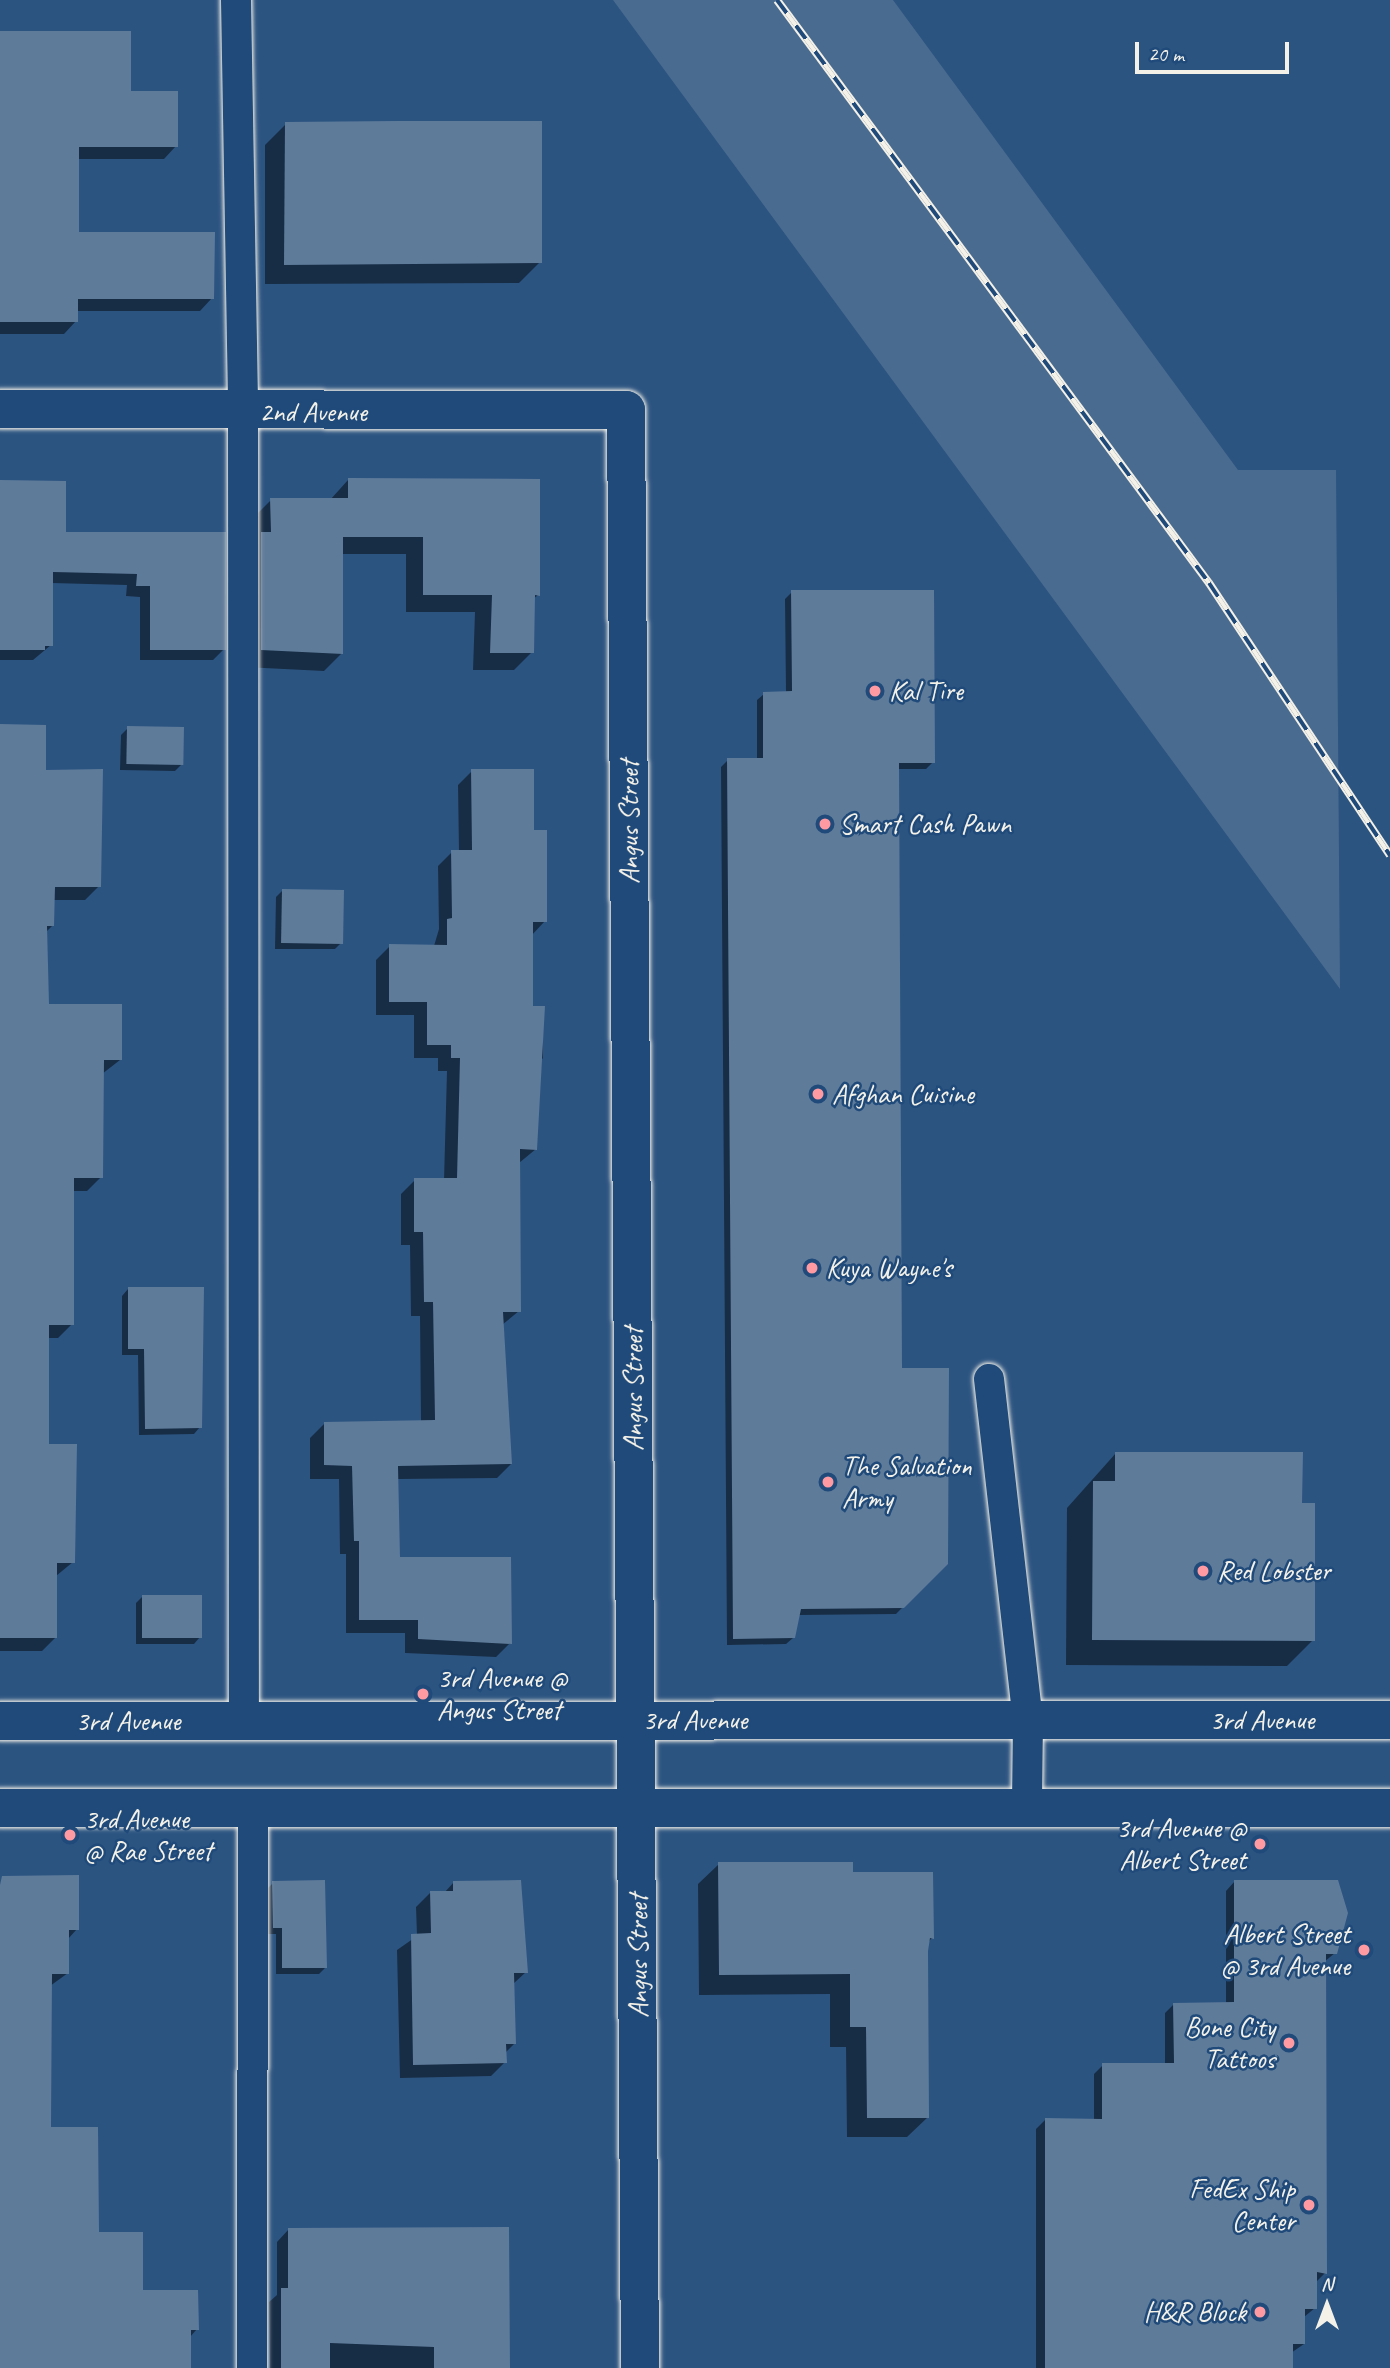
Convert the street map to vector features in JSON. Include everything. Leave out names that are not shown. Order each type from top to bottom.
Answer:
[{"type":"street","name":"2nd Avenue","points":[[0,409],[243,412],[626,411]]},
{"type":"street","name":"Angus Street","points":[[626,411],[640,2368]]},
{"type":"street","name":"3rd Avenue","points":[[0,1721],[1390,1720]]},
{"type":"street","points":[[0,1808],[1390,1808]]},
{"type":"lane","points":[[236,0],[243,412],[244,1721]]},
{"type":"lane","points":[[989,1379],[1028,1720],[1027,1808]]},
{"type":"lane","points":[[252,2368],[253,1808]]},
{"type":"shaded area","points":[[613,0],[893,0],[1238,470],[1336,470],[1340,989]]},
{"type":"building","points":[[0,31],[131,31],[131,91],[178,91],[178,147],[79,147],[79,232],[215,232],[214,299],[78,299],[78,322],[0,322]]},
{"type":"building","points":[[542,121],[542,263],[284,265],[285,122]]},
{"type":"building","points":[[348,478],[540,479],[540,596],[535,595],[534,653],[490,653],[492,595],[423,595],[423,537],[343,537],[343,654],[261,650],[261,532],[271,532],[270,498],[348,498]]},
{"type":"building","points":[[0,480],[66,481],[66,532],[226,532],[226,650],[150,650],[150,586],[136,586],[137,574],[53,572],[53,646],[45,646],[45,650],[0,650]]},
{"type":"building","points":[[791,590],[934,590],[935,763],[899,763],[902,1368],[949,1368],[948,1564],[904,1608],[801,1609],[795,1638],[733,1639],[727,758],[763,758],[763,692],[792,691]]},
{"type":"building","points":[[0,724],[46,725],[46,770],[103,769],[101,887],[55,887],[54,926],[47,926],[49,1004],[122,1004],[122,1060],[104,1060],[103,1178],[74,1178],[74,1325],[49,1325],[49,1444],[77,1444],[75,1563],[57,1563],[57,1638],[0,1638]]},
{"type":"building","points":[[127,726],[184,727],[183,765],[126,764]]},
{"type":"building","points":[[471,769],[534,769],[534,830],[547,830],[547,922],[533,922],[533,1006],[545,1006],[537,1150],[520,1149],[521,1312],[503,1312],[512,1464],[398,1466],[400,1557],[511,1557],[512,1644],[418,1639],[418,1620],[359,1620],[359,1541],[354,1541],[352,1466],[324,1465],[324,1422],[435,1420],[433,1302],[424,1302],[423,1232],[414,1232],[414,1178],[457,1178],[460,1058],[451,1058],[451,1045],[427,1045],[427,1002],[389,1002],[389,944],[447,945],[447,919],[452,918],[451,850],[472,850]]},
{"type":"building","points":[[282,889],[344,890],[343,944],[281,943]]},
{"type":"building","points":[[128,1287],[204,1287],[202,1428],[145,1429],[144,1349],[128,1349]]},
{"type":"building","name":"Red Lobster","points":[[1115,1452],[1303,1452],[1302,1503],[1315,1503],[1315,1641],[1092,1640],[1093,1481],[1115,1481]]},
{"type":"building","points":[[142,1595],[202,1595],[202,1638],[142,1638]]},
{"type":"building","points":[[718,1862],[853,1862],[853,1872],[933,1872],[934,1939],[930,1938],[928,1951],[929,2118],[867,2118],[866,2027],[850,2027],[850,1974],[719,1975]]},
{"type":"building","points":[[79,1875],[79,1930],[69,1930],[69,1974],[52,1974],[51,2127],[98,2127],[99,2232],[143,2232],[143,2290],[198,2290],[199,2330],[191,2330],[191,2368],[0,2368],[0,1885],[2,1876]]},
{"type":"building","points":[[325,1880],[327,1968],[282,1968],[282,1928],[273,1928],[272,1881]]},
{"type":"building","points":[[521,1880],[528,1973],[514,1973],[516,2044],[506,2044],[507,2063],[413,2065],[411,1934],[431,1933],[430,1891],[453,1891],[453,1881]]},
{"type":"building","points":[[1234,1880],[1338,1880],[1348,1913],[1337,1954],[1326,1954],[1327,2274],[1317,2272],[1317,2309],[1305,2309],[1305,2344],[1293,2344],[1293,2368],[1045,2368],[1045,2118],[1102,2119],[1102,2063],[1174,2063],[1173,2003],[1234,2002]]},
{"type":"building","points":[[509,2227],[510,2368],[434,2368],[434,2347],[330,2343],[330,2368],[281,2368],[281,2288],[288,2288],[288,2228]]},
{"type":"railway","points":[[777,0],[1209,583],[1390,855]]},
{"type":"place","name":"Kal Tire","points":[[875,691]]},
{"type":"place","name":"Smart Cash Pawn","points":[[825,824]]},
{"type":"place","name":"Afghan Cuisine","points":[[818,1094]]},
{"type":"place","name":"Kuya Wayne's","points":[[812,1268]]},
{"type":"place","name":"The Salvation Army","points":[[828,1482]]},
{"type":"place","name":"Red Lobster","points":[[1203,1571]]},
{"type":"place","name":"3rd Avenue @ Angus Street","points":[[423,1694]]},
{"type":"place","name":"3rd Avenue @ Rae Street","points":[[70,1835]]},
{"type":"place","name":"3rd Avenue @ Albert Street","points":[[1260,1844]]},
{"type":"place","name":"Albert Street @ 3rd Avenue","points":[[1364,1950]]},
{"type":"place","name":"Bone City Tattoos","points":[[1289,2043]]},
{"type":"place","name":"FedEx Ship Center","points":[[1309,2205]]},
{"type":"place","name":"H&R Block","points":[[1260,2312]]}]
